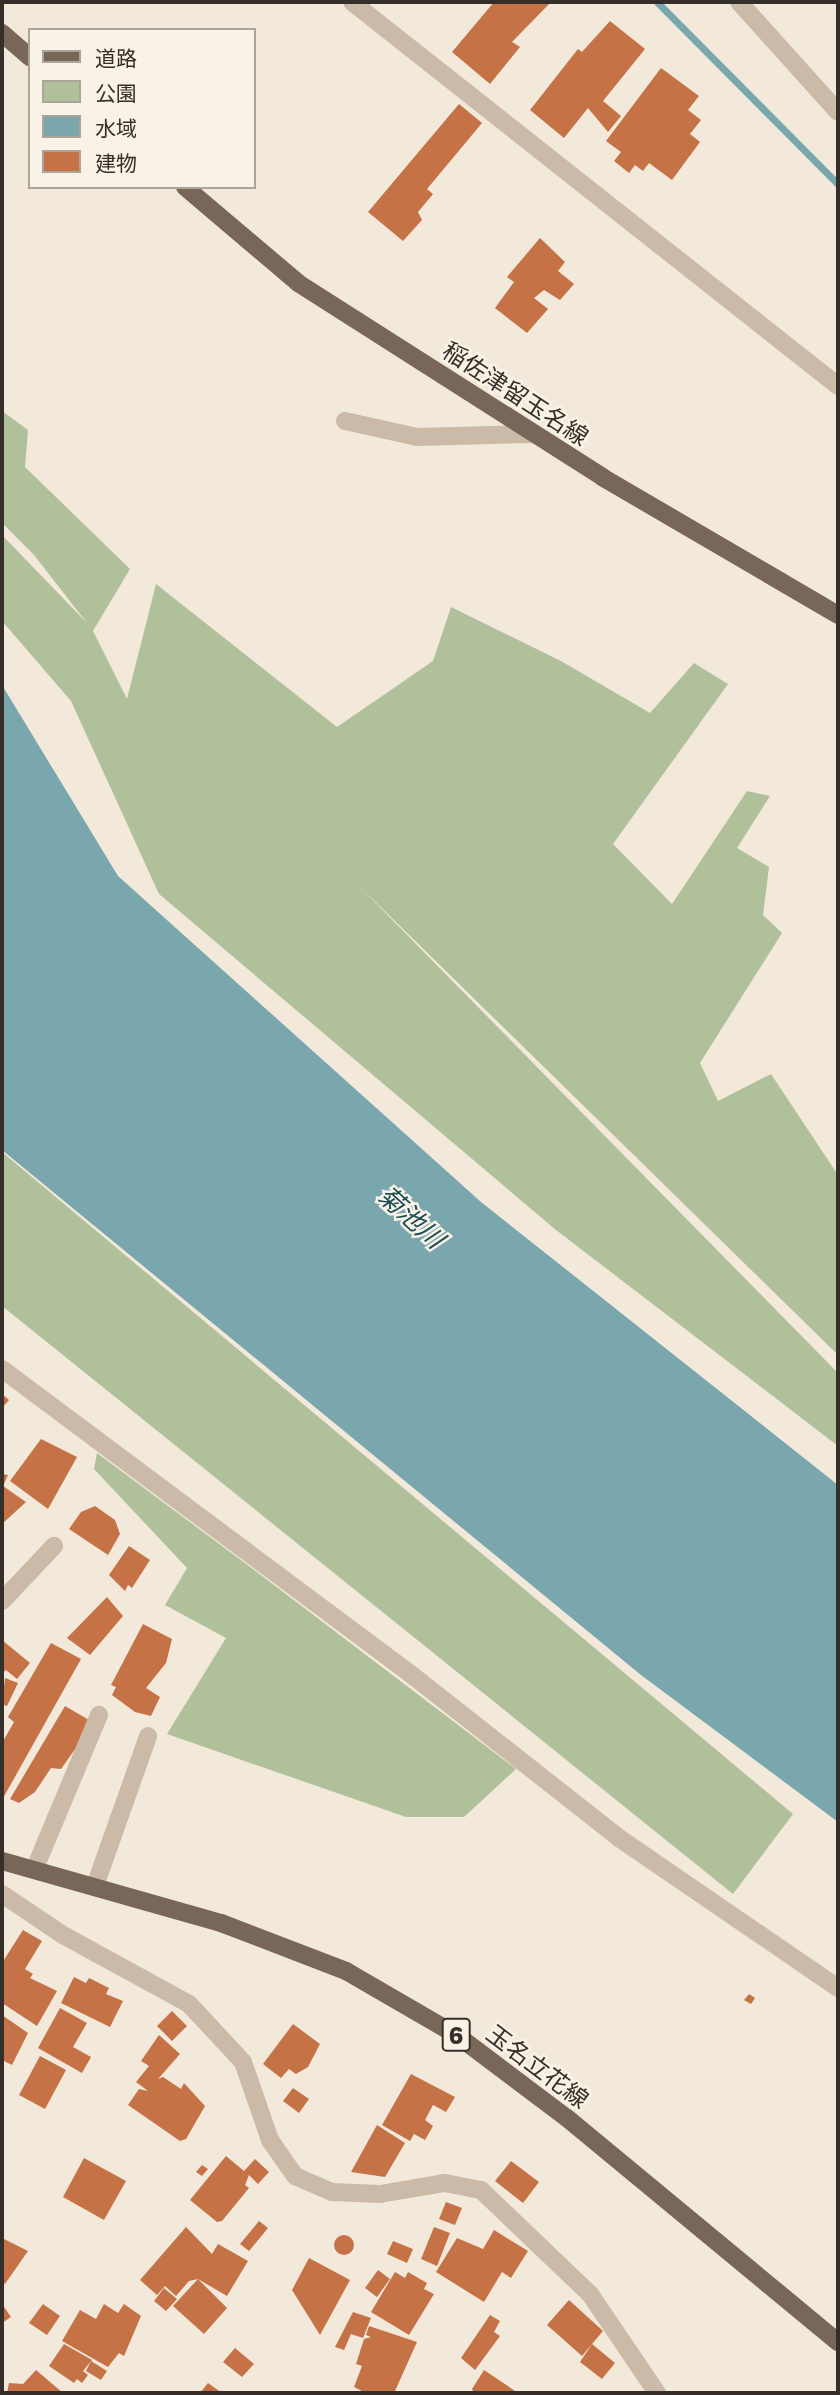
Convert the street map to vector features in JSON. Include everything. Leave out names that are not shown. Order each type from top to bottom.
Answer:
[{"type":"main road","points":[[2,33],[28,55]]},
{"type":"main road","name":"稲佐津留玉名線","points":[[187,189],[298,282],[535,435],[838,615]]},
{"type":"main road","name":"玉名立花線","points":[[2,1861],[35,1868],[221,1923],[346,1970],[458,2036],[568,2118],[838,2342]]},
{"type":"street","points":[[352,2],[838,386]]},
{"type":"street","points":[[739,2],[838,112]]},
{"type":"street","points":[[345,421],[417,437],[535,435]]},
{"type":"street","points":[[2,1369],[412,1675],[619,1838],[838,1988]]},
{"type":"street","points":[[2,1601],[54,1546]]},
{"type":"street","points":[[35,1868],[99,1714]]},
{"type":"street","points":[[95,1886],[148,1736]]},
{"type":"street","points":[[2,1894],[63,1935],[189,2004],[243,2062],[270,2140],[295,2176],[332,2192],[380,2194],[445,2183],[481,2190],[590,2294],[657,2393]]},
{"type":"green space","points":[[2,411],[28,430],[25,467],[130,569],[93,631],[127,699],[156,584],[337,727],[433,661],[451,607],[561,661],[650,713],[694,663],[728,684],[613,844],[672,904],[747,791],[770,796],[737,848],[769,867],[763,915],[782,933],[700,1063],[718,1101],[771,1074],[838,1175],[838,1355],[357,884],[838,1373],[838,1446],[556,1230],[159,894],[71,701],[2,621],[2,535],[87,623],[34,555],[2,523]]},
{"type":"green space","points":[[2,1152],[793,1814],[733,1894],[2,1306]]},
{"type":"green space","points":[[97,1453],[516,1769],[464,1817],[406,1817],[167,1734],[226,1638],[165,1605],[187,1568],[94,1469]]},
{"type":"water","name":"菊池川","points":[[2,685],[118,876],[481,1202],[838,1485],[838,1822],[641,1675],[2,1150]]},
{"type":"building","points":[[494,2],[551,2],[512,42],[520,47],[490,84],[452,52]]},
{"type":"building","points":[[610,21],[645,49],[603,101],[621,116],[608,132],[588,108],[564,138],[530,110],[578,49],[582,52]]},
{"type":"building","points":[[661,68],[699,96],[688,110],[701,120],[690,134],[700,142],[672,180],[649,163],[643,171],[635,165],[629,173],[614,161],[621,152],[606,141]]},
{"type":"building","points":[[459,104],[482,123],[427,189],[433,194],[418,212],[422,220],[403,241],[368,212]]},
{"type":"building","points":[[540,238],[565,262],[558,271],[574,284],[560,300],[544,290],[534,298],[548,309],[527,333],[495,308],[514,282],[507,277]]},
{"type":"building","points":[[2,1394],[9,1400],[2,1408]]},
{"type":"building","points":[[41,1439],[77,1457],[48,1509],[10,1481]]},
{"type":"building","points":[[2,1474],[8,1475],[3,1486],[26,1502],[2,1524]]},
{"type":"building","points":[[95,1506],[115,1520],[120,1534],[108,1555],[69,1529],[81,1512]]},
{"type":"building","points":[[129,1546],[150,1560],[132,1588],[128,1585],[125,1591],[109,1575]]},
{"type":"building","points":[[107,1597],[123,1616],[90,1655],[67,1638]]},
{"type":"building","points":[[143,1624],[172,1639],[166,1663],[146,1688],[160,1697],[151,1716],[135,1712],[112,1695],[116,1687],[111,1685]]},
{"type":"building","points":[[2,1640],[30,1663],[17,1679],[6,1670],[2,1674]]},
{"type":"building","points":[[51,1643],[81,1659],[2,1800],[2,1743],[14,1722],[8,1717]]},
{"type":"building","points":[[5,1678],[18,1683],[7,1706],[2,1704]]},
{"type":"building","points":[[65,1706],[89,1720],[78,1745],[61,1769],[51,1768],[35,1792],[19,1803],[10,1799]]},
{"type":"building","points":[[23,1930],[42,1941],[25,1969],[33,1974],[30,1978],[57,1991],[37,2026],[2,2003],[2,1963]]},
{"type":"building","points":[[74,1977],[86,1983],[89,1978],[109,1988],[106,1994],[123,2001],[110,2027],[61,2003]]},
{"type":"building","points":[[749,1994],[755,1998],[751,2004],[744,2000]]},
{"type":"building","points":[[60,2008],[87,2023],[73,2047],[91,2057],[82,2073],[38,2048]]},
{"type":"building","points":[[172,2011],[187,2026],[172,2041],[157,2026]]},
{"type":"building","points":[[2,2015],[28,2033],[12,2065],[2,2060]]},
{"type":"building","points":[[293,2024],[320,2044],[308,2067],[296,2074],[289,2069],[281,2078],[263,2064]]},
{"type":"building","points":[[159,2035],[180,2054],[158,2079],[163,2077],[181,2089],[184,2083],[205,2106],[186,2139],[180,2141],[128,2105],[139,2089],[148,2091],[136,2082],[149,2066],[141,2061]]},
{"type":"building","points":[[40,2056],[66,2070],[45,2109],[19,2095]]},
{"type":"building","points":[[411,2074],[455,2097],[446,2112],[433,2105],[425,2120],[433,2126],[425,2140],[414,2134],[410,2141],[382,2125]]},
{"type":"building","points":[[293,2088],[309,2099],[299,2113],[283,2101]]},
{"type":"building","points":[[377,2125],[405,2143],[385,2177],[351,2172]]},
{"type":"building","points":[[226,2156],[244,2171],[255,2159],[269,2172],[258,2184],[249,2175],[245,2185],[249,2188],[222,2221],[217,2222],[190,2200]]},
{"type":"building","points":[[84,2158],[126,2181],[104,2220],[63,2197]]},
{"type":"building","points":[[511,2161],[539,2182],[523,2203],[495,2181]]},
{"type":"building","points":[[202,2165],[208,2169],[202,2176],[196,2172]]},
{"type":"building","points":[[446,2202],[462,2208],[455,2225],[439,2219]]},
{"type":"building","points":[[259,2221],[268,2228],[249,2251],[240,2244]]},
{"type":"building","points":[[186,2227],[212,2254],[218,2244],[248,2261],[227,2296],[198,2279],[189,2281],[176,2296],[165,2286],[157,2295],[140,2280]]},
{"type":"building","points":[[434,2227],[450,2233],[437,2266],[421,2259]]},
{"type":"building","points":[[494,2230],[528,2251],[511,2278],[502,2272],[484,2302],[436,2272],[457,2238],[483,2249]]},
{"type":"building","points":[[344,2235],[351,2238],[354,2245],[351,2252],[344,2255],[337,2252],[334,2245],[337,2238]]},
{"type":"building","points":[[2,2238],[28,2251],[5,2284],[2,2282]]},
{"type":"building","points":[[393,2241],[413,2249],[407,2263],[387,2254]]},
{"type":"building","points":[[309,2258],[350,2280],[320,2335],[292,2290]]},
{"type":"building","points":[[378,2270],[390,2279],[377,2297],[365,2288]]},
{"type":"building","points":[[395,2272],[405,2278],[408,2272],[427,2283],[424,2289],[434,2294],[409,2335],[371,2312]]},
{"type":"building","points":[[198,2279],[227,2308],[204,2334],[173,2306]]},
{"type":"building","points":[[164,2288],[177,2299],[166,2311],[154,2301]]},
{"type":"building","points":[[569,2300],[603,2331],[582,2356],[547,2325]]},
{"type":"building","points":[[2,2304],[11,2317],[2,2323]]},
{"type":"building","points":[[43,2304],[60,2316],[47,2335],[29,2323]]},
{"type":"building","points":[[104,2304],[118,2313],[124,2304],[141,2316],[124,2356],[119,2353],[108,2367],[62,2341],[80,2310],[96,2319]]},
{"type":"building","points":[[353,2312],[371,2318],[363,2338],[351,2334],[344,2350],[335,2347]]},
{"type":"building","points":[[490,2315],[500,2321],[494,2332],[500,2336],[475,2370],[461,2358]]},
{"type":"building","points":[[369,2326],[417,2342],[395,2391],[400,2393],[366,2393],[354,2387],[362,2366],[356,2364],[364,2339],[371,2337],[366,2335]]},
{"type":"building","points":[[64,2344],[92,2360],[83,2371],[88,2375],[82,2383],[77,2379],[74,2383],[49,2366]]},
{"type":"building","points":[[592,2344],[615,2363],[602,2379],[580,2362]]},
{"type":"building","points":[[235,2348],[254,2364],[242,2377],[223,2362]]},
{"type":"building","points":[[91,2361],[107,2371],[101,2380],[86,2371]]},
{"type":"building","points":[[36,2370],[63,2393],[7,2393],[9,2383],[23,2384]]},
{"type":"building","points":[[484,2370],[518,2393],[474,2393],[472,2389]]},
{"type":"building","points":[[208,2383],[222,2393],[200,2393]]},
{"type":"waterway","points":[[657,2],[838,184]]}]
